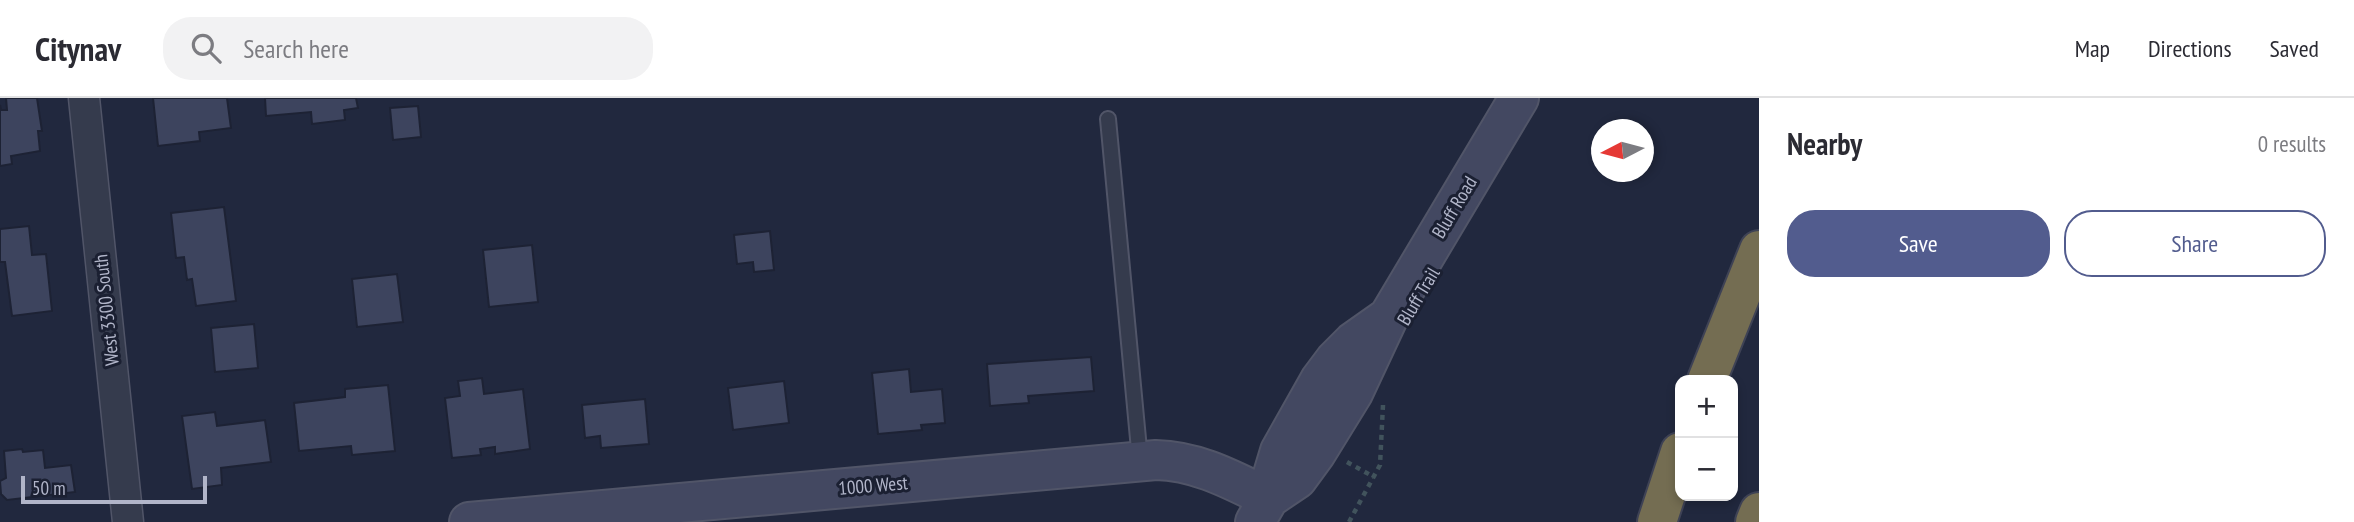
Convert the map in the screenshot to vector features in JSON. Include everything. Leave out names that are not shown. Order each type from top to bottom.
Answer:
[{"type":"highway","points":[[1709,375],[1759,250]]},
{"type":"highway","points":[[1657,522],[1675,467]]},
{"type":"highway","points":[[1755,522],[1759,512]]},
{"type":"main road","name":"Bluff Road","points":[[1262,510],[1280,451],[1320,380],[1353,342],[1389,316],[1519,98]]},
{"type":"main road","name":"1000 West","points":[[469,522],[1170,460],[1204,468],[1262,510]]},
{"type":"street","name":"West 3300 South","points":[[84,98],[128,522]]},
{"type":"lane","points":[[1108,119],[1141,461]]},
{"type":"path","points":[[1349,522],[1380,465],[1382,402]]},
{"type":"building","points":[[6,98],[37,98],[42,131],[38,131],[40,151],[11,156],[12,164],[0,166],[0,105],[1,110],[7,110]]},
{"type":"building","points":[[153,98],[227,98],[231,128],[199,132],[200,141],[158,146]]},
{"type":"building","points":[[265,98],[356,98],[358,108],[344,110],[345,120],[312,124],[311,112],[266,116]]},
{"type":"building","points":[[418,106],[421,137],[393,140],[390,108]]},
{"type":"building","points":[[224,207],[236,301],[196,306],[192,279],[187,280],[184,257],[176,258],[171,213]]},
{"type":"building","points":[[29,226],[32,255],[46,254],[52,311],[12,316],[5,262],[0,262],[0,229]]},
{"type":"building","points":[[770,231],[774,270],[754,272],[753,262],[737,264],[734,235]]},
{"type":"building","points":[[532,245],[538,302],[489,307],[483,250]]},
{"type":"building","points":[[397,274],[403,322],[357,327],[352,279]]},
{"type":"building","points":[[254,324],[258,368],[215,372],[211,328]]},
{"type":"building","points":[[1091,357],[1094,391],[1028,396],[1029,403],[990,406],[987,364]]},
{"type":"building","points":[[909,369],[911,392],[942,389],[945,423],[921,425],[922,430],[878,434],[872,373]]},
{"type":"building","points":[[482,378],[484,394],[523,389],[530,449],[495,454],[495,447],[480,449],[481,455],[452,458],[445,398],[460,396],[458,381]]},
{"type":"building","points":[[784,381],[789,423],[733,430],[728,388]]},
{"type":"building","points":[[388,385],[395,451],[352,455],[351,446],[299,451],[294,403],[345,397],[345,389]]},
{"type":"building","points":[[645,399],[649,444],[601,448],[600,436],[585,438],[582,405]]},
{"type":"building","points":[[215,412],[217,426],[265,420],[271,462],[221,468],[222,485],[192,489],[182,416]]},
{"type":"building","points":[[22,449],[23,452],[43,450],[45,468],[71,465],[75,492],[7,500],[1,494],[0,481],[6,478],[4,451]]}]
